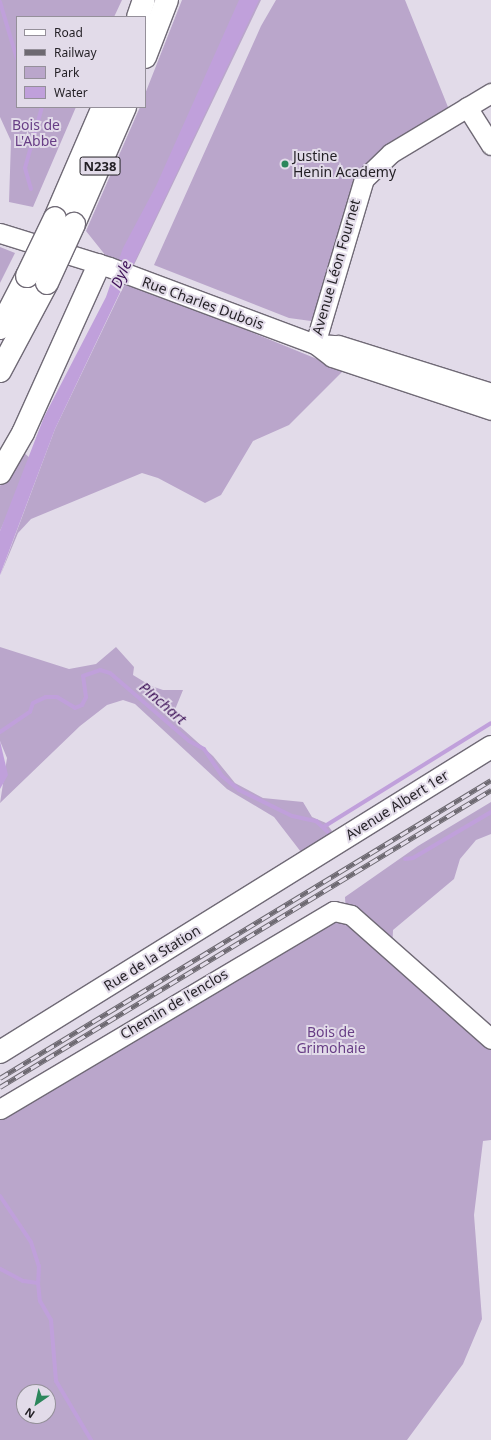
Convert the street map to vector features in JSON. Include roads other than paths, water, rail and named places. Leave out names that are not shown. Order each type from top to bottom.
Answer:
[{"type":"main road","points":[[138,16],[144,0]]},
{"type":"main road","points":[[146,54],[167,0]]},
{"type":"main road","name":"N238","points":[[64,221],[103,108]]},
{"type":"main road","name":"N238","points":[[0,371],[37,279],[64,221],[124,108]]},
{"type":"main road","points":[[0,473],[23,433],[104,266]]},
{"type":"main road","name":"N238","points":[[0,328],[37,279]]},
{"type":"main road","name":"Avenue Albert 1er","points":[[303,863],[491,746]]},
{"type":"main road","name":"Rue de la Station","points":[[0,1052],[303,863]]},
{"type":"street","name":"Avenue Léon Fournet","points":[[315,344],[364,178],[391,153],[491,93]]},
{"type":"street","points":[[467,107],[491,145]]},
{"type":"street","name":"Rue Charles Dubois","points":[[0,232],[135,277],[315,344],[332,357],[491,410]]},
{"type":"street","name":"Rue Charles Dubois","points":[[315,344],[338,345],[491,394]]},
{"type":"street","name":"Chemin de l'enclos","points":[[0,1109],[318,917],[334,911],[351,916],[491,1039]]},
{"type":"water","name":"Dyle","points":[[239,0],[259,0],[55,429],[0,575],[0,531],[44,417],[106,297],[123,248],[156,186]]},
{"type":"water","points":[[0,741],[8,775],[0,789]]},
{"type":"waterway","points":[[0,2],[16,56]]},
{"type":"waterway","points":[[31,189],[25,168],[42,108]]},
{"type":"waterway","name":"Pinchart","points":[[0,732],[30,712],[33,703],[46,697],[57,697],[75,708],[82,705],[86,697],[83,676],[100,670],[110,673],[189,741],[204,749],[222,776],[239,790],[292,816],[316,821],[328,832]]},
{"type":"waterway","points":[[325,826],[491,723]]},
{"type":"waterway","name":"Pinchart","points":[[405,859],[413,858],[491,812]]},
{"type":"waterway","points":[[0,1196],[31,1242],[39,1266],[38,1283],[23,1281],[0,1269]]},
{"type":"waterway","points":[[38,1283],[40,1301],[51,1320],[56,1381],[91,1440]]},
{"type":"railway","points":[[0,1078],[491,780]]},
{"type":"railway","points":[[0,1087],[491,790]]},
{"type":"place","name":"Justine Henin Academy","points":[[285,164]]},
{"type":"park label","name":"Bois de L'Abbe","points":[[36,134]]},
{"type":"park label","name":"Bois de Grimohaie","points":[[331,1040]]}]
